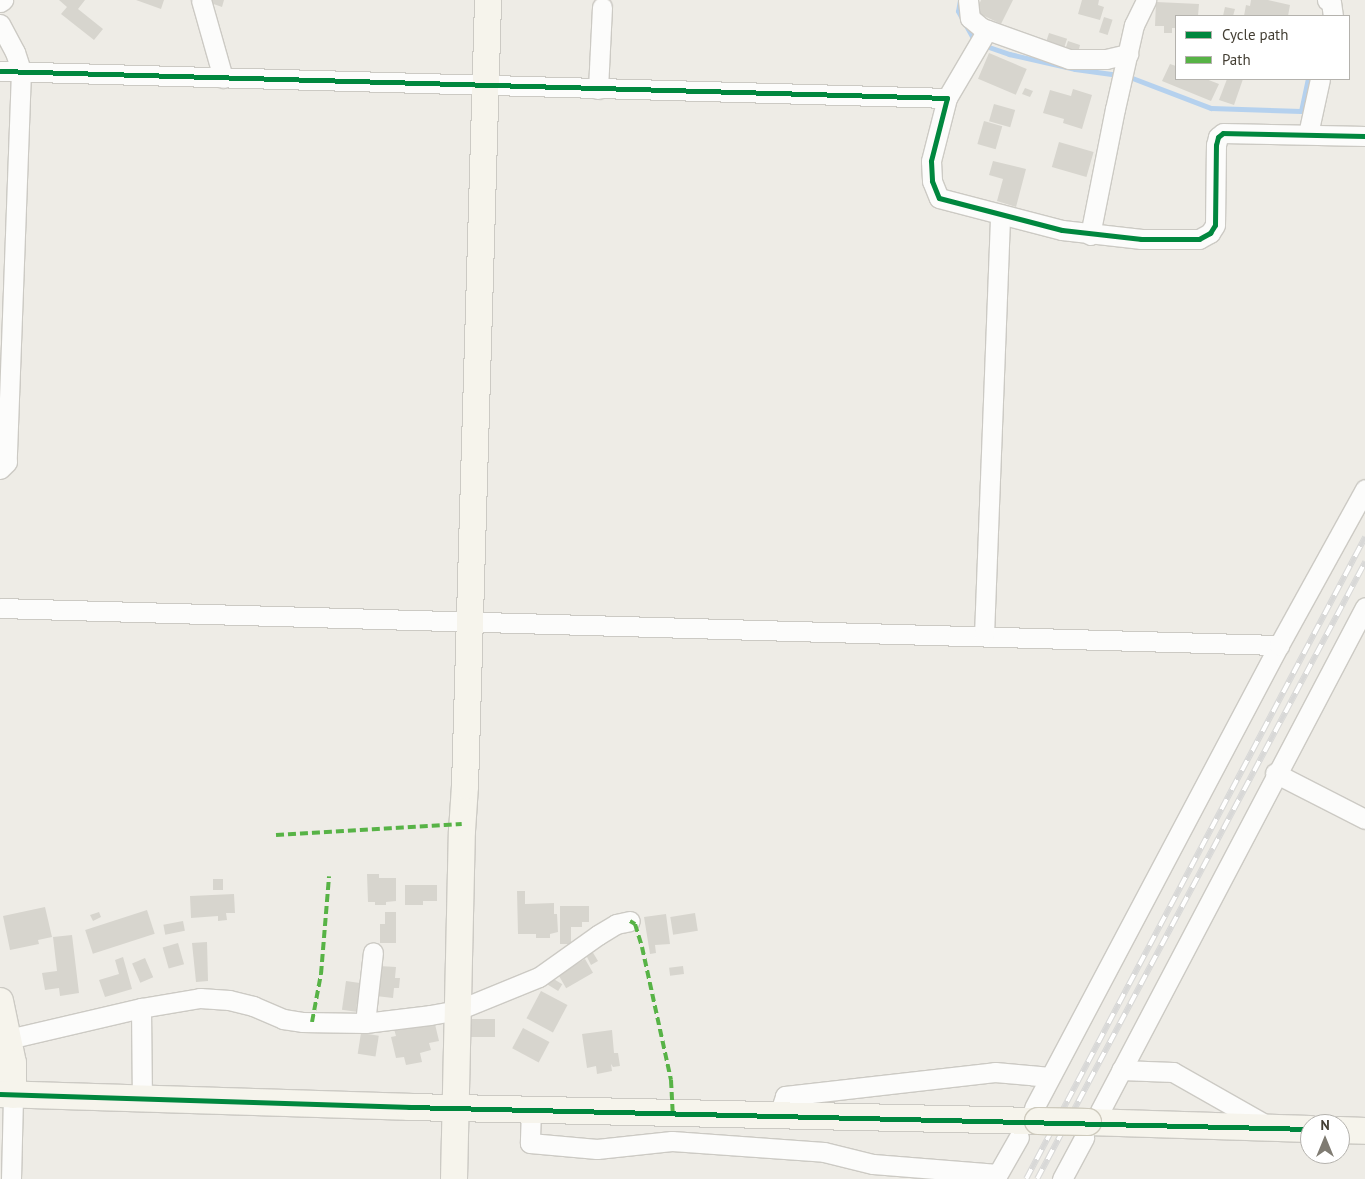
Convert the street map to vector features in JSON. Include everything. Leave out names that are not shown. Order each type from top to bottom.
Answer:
[{"type":"street","points":[[201,0],[222,78]]},
{"type":"street","points":[[454,1179],[488,0]]},
{"type":"street","points":[[968,0],[970,18],[987,30],[1069,59],[1106,59],[1125,69]]},
{"type":"street","points":[[1090,235],[1134,25],[1146,0]]},
{"type":"street","points":[[598,89],[602,7]]},
{"type":"street","points":[[0,24],[15,52],[21,71],[7,462],[0,469]]},
{"type":"street","points":[[987,30],[947,98],[931,160],[936,193],[939,198],[1062,230],[1090,235],[1141,239],[1199,239],[1210,233],[1215,225],[1218,137],[1230,132],[1365,136]]},
{"type":"street","points":[[0,71],[947,98]]},
{"type":"street","points":[[1308,134],[1320,80]]},
{"type":"street","points":[[984,635],[1000,214]]},
{"type":"street","points":[[531,1110],[530,1143],[597,1149],[672,1140],[824,1152],[873,1164],[997,1177],[1030,1122],[1050,1077],[1279,645],[1365,489]]},
{"type":"street","points":[[1062,1179],[1365,607]]},
{"type":"street","points":[[0,608],[1279,645]]},
{"type":"street","points":[[1275,774],[1365,819]]},
{"type":"street","points":[[4,1039],[141,1008],[200,998],[230,1000],[253,1006],[283,1019],[302,1022],[365,1023],[399,1020],[458,1010],[539,977],[598,935],[616,924],[630,921]]},
{"type":"street","points":[[365,1023],[373,952]]},
{"type":"street","points":[[0,1001],[4,1039],[13,1063],[6,1095],[11,1179]]},
{"type":"street","points":[[141,1008],[142,1099]]},
{"type":"street","points":[[1121,1070],[1173,1072],[1207,1089],[1271,1128]]},
{"type":"street","points":[[780,1115],[785,1096],[995,1072],[1050,1077]]},
{"type":"street","points":[[6,1095],[1300,1129]]},
{"type":"street","points":[[1350,1130],[1365,1131]]},
{"type":"building","points":[[59,0],[85,0],[78,9],[103,29],[94,40],[61,14],[67,7]]},
{"type":"building","points":[[136,0],[164,0],[161,9]]},
{"type":"building","points":[[208,0],[224,0],[222,7],[208,2]]},
{"type":"building","points":[[981,0],[1013,0],[1001,24],[976,12]]},
{"type":"building","points":[[1082,0],[1099,0],[1098,5],[1104,7],[1100,20],[1078,14]]},
{"type":"building","points":[[1251,0],[1268,0],[1290,5],[1288,15],[1244,15],[1246,5],[1250,6]]},
{"type":"building","points":[[1156,2],[1199,4],[1198,15],[1175,15],[1175,28],[1172,28],[1172,33],[1164,33],[1164,26],[1155,26]]},
{"type":"building","points":[[1225,7],[1235,9],[1233,15],[1223,15]]},
{"type":"building","points":[[1104,17],[1113,20],[1108,35],[1099,32]]},
{"type":"building","points":[[1049,33],[1067,39],[1064,49],[1046,43]]},
{"type":"building","points":[[1068,41],[1080,45],[1078,53],[1065,50]]},
{"type":"building","points":[[989,53],[1027,69],[1016,95],[978,79]]},
{"type":"building","points":[[1170,64],[1175,66],[1175,80],[1209,80],[1219,84],[1211,101],[1162,81]]},
{"type":"building","points":[[1227,80],[1243,80],[1234,105],[1219,100]]},
{"type":"building","points":[[1025,88],[1033,91],[1030,97],[1022,94]]},
{"type":"building","points":[[1073,89],[1092,95],[1082,129],[1063,123],[1064,119],[1043,113],[1050,90],[1071,96]]},
{"type":"building","points":[[994,104],[1015,110],[1010,127],[989,121]]},
{"type":"building","points":[[984,121],[1002,126],[996,149],[977,144]]},
{"type":"building","points":[[1059,142],[1094,152],[1086,177],[1052,167]]},
{"type":"building","points":[[993,161],[1026,169],[1016,207],[997,201],[1003,179],[989,175]]},
{"type":"building","points":[[367,874],[379,874],[379,878],[396,878],[396,901],[386,902],[386,905],[375,905],[375,902],[368,902]]},
{"type":"building","points":[[213,879],[223,879],[223,890],[213,890]]},
{"type":"building","points":[[405,885],[437,885],[437,901],[423,901],[423,905],[405,905]]},
{"type":"building","points":[[517,891],[525,891],[525,904],[554,903],[554,914],[557,914],[558,932],[550,934],[550,938],[536,938],[536,934],[518,934]]},
{"type":"building","points":[[234,894],[235,913],[226,913],[227,920],[218,921],[218,916],[191,918],[190,896]]},
{"type":"building","points":[[560,906],[589,906],[589,922],[582,922],[582,927],[571,927],[571,944],[560,944]]},
{"type":"building","points":[[45,907],[52,937],[38,940],[39,944],[10,950],[3,916]]},
{"type":"building","points":[[147,910],[155,934],[93,954],[85,930]]},
{"type":"building","points":[[99,912],[101,917],[93,921],[90,915]]},
{"type":"building","points":[[385,912],[396,912],[396,943],[380,943],[380,924],[385,924]]},
{"type":"building","points":[[695,913],[698,931],[673,935],[670,917]]},
{"type":"building","points":[[666,914],[670,944],[655,945],[656,953],[650,954],[644,917]]},
{"type":"building","points":[[183,921],[185,931],[165,935],[163,925]]},
{"type":"building","points":[[72,935],[79,993],[60,996],[59,988],[45,990],[42,973],[57,971],[53,937]]},
{"type":"building","points":[[207,942],[208,981],[196,982],[192,943]]},
{"type":"building","points":[[178,943],[184,964],[169,969],[163,947]]},
{"type":"building","points":[[592,951],[598,961],[591,965],[586,955]]},
{"type":"building","points":[[123,957],[132,989],[105,997],[99,980],[119,974],[115,960]]},
{"type":"building","points":[[145,958],[153,977],[140,983],[132,963]]},
{"type":"building","points":[[585,959],[593,973],[566,988],[558,974]]},
{"type":"building","points":[[379,966],[396,967],[395,978],[400,978],[399,988],[394,988],[393,998],[376,996]]},
{"type":"building","points":[[683,966],[684,974],[670,976],[669,968]]},
{"type":"building","points":[[552,978],[562,984],[558,991],[548,985]]},
{"type":"building","points":[[346,981],[360,983],[356,1012],[342,1010]]},
{"type":"building","points":[[541,991],[567,1005],[553,1032],[526,1018]]},
{"type":"building","points":[[471,1019],[495,1019],[495,1037],[471,1037]]},
{"type":"building","points":[[434,1020],[439,1041],[429,1043],[431,1050],[420,1053],[422,1062],[406,1065],[404,1057],[396,1058],[391,1037],[396,1036],[394,1029]]},
{"type":"building","points":[[523,1028],[549,1042],[539,1062],[512,1048]]},
{"type":"building","points":[[612,1030],[614,1053],[618,1053],[620,1066],[613,1067],[611,1064],[612,1071],[597,1074],[596,1066],[587,1068],[582,1034]]},
{"type":"building","points":[[361,1033],[379,1036],[375,1057],[358,1054]]},
{"type":"waterway","points":[[960,0],[958,11],[975,42]]},
{"type":"waterway","points":[[983,45],[1009,54],[1075,69],[1119,75]]},
{"type":"waterway","points":[[1127,76],[1211,108],[1301,111],[1308,80]]},
{"type":"railway","points":[[1026,1179],[1365,537]]},
{"type":"railway","points":[[1037,1179],[1365,562]]},
{"type":"marked path","points":[[276,835],[462,824]]},
{"type":"marked path","points":[[312,1022],[321,974],[329,876]]},
{"type":"marked path","points":[[630,921],[635,924],[642,947],[671,1080],[673,1113]]},
{"type":"cycle path","points":[[0,71],[947,98],[931,161],[932,181],[939,198],[1062,230],[1141,239],[1199,239],[1210,233],[1215,225],[1216,145],[1218,137],[1223,133],[1365,136]]},
{"type":"cycle path","points":[[0,1094],[409,1107],[1300,1129]]}]
